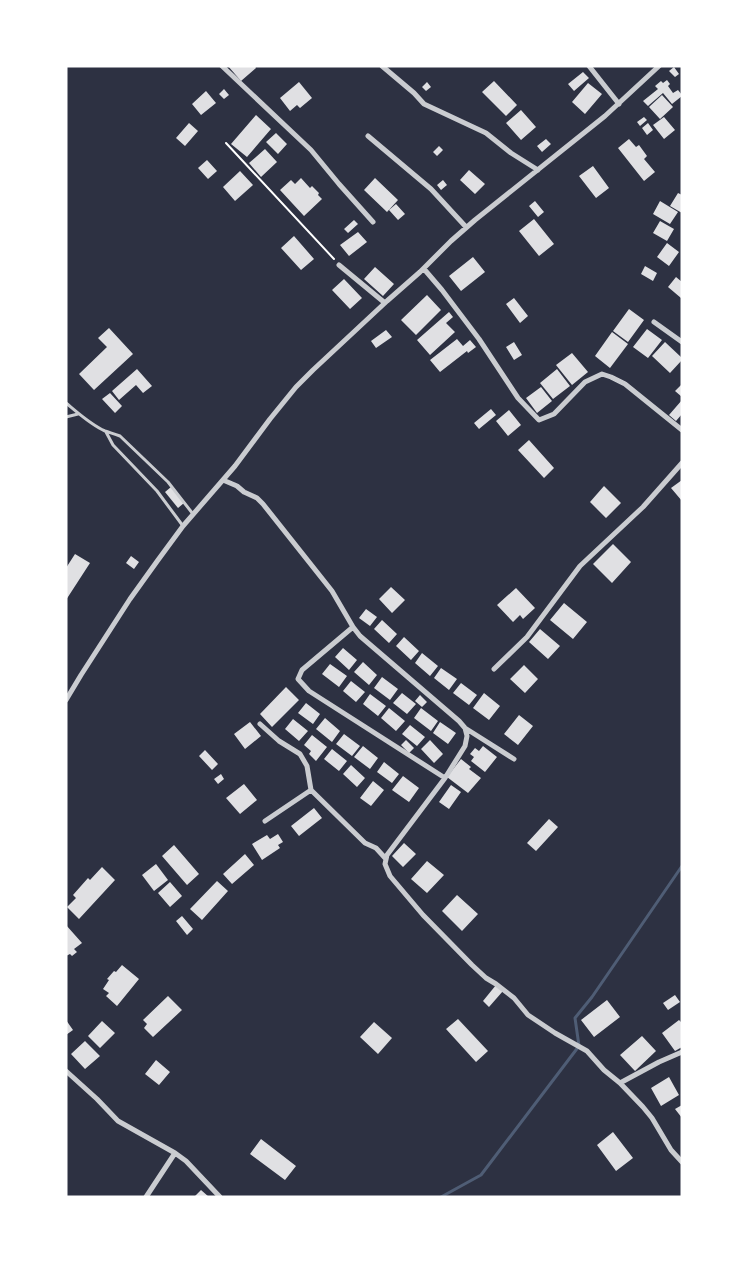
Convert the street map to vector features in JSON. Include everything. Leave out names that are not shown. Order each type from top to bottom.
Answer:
[{"type":"street","points":[[222,66],[311,150],[338,184],[373,222]]},
{"type":"street","points":[[382,66],[424,104],[486,133],[511,153],[538,170]]},
{"type":"street","points":[[589,66],[619,104]]},
{"type":"street","points":[[66,700],[130,599],[183,526],[224,480],[296,387],[466,227],[605,116],[659,66]]},
{"type":"street","points":[[368,136],[431,189],[466,227]]},
{"type":"street","points":[[339,265],[385,303]]},
{"type":"street","points":[[424,268],[479,339],[518,398],[539,420],[554,414],[585,382],[602,374],[625,384],[682,430]]},
{"type":"street","points":[[654,322],[682,342]]},
{"type":"street","points":[[494,669],[527,637],[580,566],[643,507],[682,463]]},
{"type":"street","points":[[224,480],[257,498],[263,504],[332,591],[360,636],[465,728],[514,759]]},
{"type":"street","points":[[353,627],[302,670],[298,679],[309,690],[445,778]]},
{"type":"street","points":[[260,724],[279,741],[300,754],[308,766],[311,790],[365,843],[376,848],[386,859]]},
{"type":"street","points":[[465,728],[467,736],[465,746],[445,778],[387,855],[385,864],[390,876],[423,915],[486,978],[514,998],[528,1015],[535,1020],[587,1050],[604,1070],[620,1083],[652,1118],[672,1150],[682,1162]]},
{"type":"street","points":[[265,821],[311,790]]},
{"type":"street","points":[[620,1083],[682,1052]]},
{"type":"street","points":[[66,1071],[118,1121],[186,1161],[220,1197]]},
{"type":"street","points":[[146,1197],[175,1153]]},
{"type":"lane","points":[[66,403],[86,419],[106,431],[120,436],[168,482],[193,515]]},
{"type":"lane","points":[[66,417],[79,414]]},
{"type":"lane","points":[[106,431],[113,445],[157,491],[183,526]]},
{"type":"path","points":[[226,143],[339,265]]},
{"type":"building","points":[[228,66],[255,66],[256,68],[241,81]]},
{"type":"building","points":[[674,67],[679,74],[675,77],[669,71]]},
{"type":"building","points":[[583,72],[589,78],[574,91],[568,84]]},
{"type":"building","points":[[667,80],[670,84],[668,86],[673,93],[678,90],[682,96],[672,104],[663,93],[648,106],[643,101],[658,89],[655,86],[661,81],[663,83]]},
{"type":"building","points":[[494,81],[517,105],[506,116],[482,92]]},
{"type":"building","points":[[299,82],[312,98],[300,108],[297,105],[290,111],[280,98]]},
{"type":"building","points":[[427,82],[431,87],[426,91],[422,87]]},
{"type":"building","points":[[588,83],[602,94],[585,114],[572,102]]},
{"type":"building","points":[[224,89],[229,95],[224,99],[219,94]]},
{"type":"building","points":[[206,91],[216,103],[201,115],[192,104]]},
{"type":"building","points":[[662,95],[673,107],[660,119],[649,107]]},
{"type":"building","points":[[521,110],[536,127],[521,140],[506,123]]},
{"type":"building","points":[[256,115],[271,129],[247,157],[231,144]]},
{"type":"building","points":[[644,117],[647,120],[640,126],[637,122]]},
{"type":"building","points":[[664,117],[675,130],[664,139],[653,125]]},
{"type":"building","points":[[189,123],[198,131],[185,146],[176,138]]},
{"type":"building","points":[[648,123],[653,130],[647,135],[642,128]]},
{"type":"building","points":[[276,133],[287,144],[278,154],[266,142]]},
{"type":"building","points":[[546,139],[551,144],[542,152],[537,146]]},
{"type":"building","points":[[629,139],[636,147],[639,145],[647,156],[644,159],[655,172],[644,181],[618,148]]},
{"type":"building","points":[[439,146],[443,150],[437,156],[433,152]]},
{"type":"building","points":[[265,149],[277,162],[261,177],[249,163]]},
{"type":"building","points":[[207,160],[217,171],[208,179],[198,168]]},
{"type":"building","points":[[593,166],[609,188],[596,198],[579,176]]},
{"type":"building","points":[[469,170],[485,184],[475,194],[460,180]]},
{"type":"building","points":[[240,171],[253,185],[235,201],[223,187]]},
{"type":"building","points":[[301,178],[310,188],[312,186],[319,193],[318,195],[322,199],[304,216],[280,190],[291,180],[295,184]]},
{"type":"building","points":[[375,178],[398,200],[387,212],[364,190]]},
{"type":"building","points":[[443,180],[447,185],[441,190],[437,185]]},
{"type":"building","points":[[678,193],[682,195],[682,213],[670,206]]},
{"type":"building","points":[[535,201],[544,212],[538,217],[529,206]]},
{"type":"building","points":[[660,201],[678,212],[670,224],[653,214]]},
{"type":"building","points":[[396,204],[405,214],[398,220],[389,210]]},
{"type":"building","points":[[534,219],[554,244],[539,256],[519,231]]},
{"type":"building","points":[[354,220],[358,224],[348,233],[344,229]]},
{"type":"building","points":[[660,221],[674,229],[667,241],[653,233]]},
{"type":"building","points":[[358,232],[367,242],[349,256],[340,245]]},
{"type":"building","points":[[294,236],[314,259],[301,270],[281,248]]},
{"type":"building","points":[[667,243],[679,252],[669,266],[657,257]]},
{"type":"building","points":[[473,257],[485,272],[461,291],[449,276]]},
{"type":"building","points":[[645,266],[657,273],[653,281],[641,274]]},
{"type":"building","points":[[375,267],[394,284],[383,296],[364,279]]},
{"type":"building","points":[[676,277],[682,282],[681,298],[668,287]]},
{"type":"building","points":[[344,279],[362,298],[350,309],[332,290]]},
{"type":"building","points":[[427,295],[441,310],[416,335],[401,320]]},
{"type":"building","points":[[514,298],[528,316],[520,323],[506,304]]},
{"type":"building","points":[[629,309],[644,320],[628,342],[613,331]]},
{"type":"building","points":[[449,312],[453,317],[446,323],[455,332],[430,355],[417,340]]},
{"type":"building","points":[[109,328],[133,354],[94,390],[79,374],[107,347],[98,338]]},
{"type":"building","points":[[647,329],[662,340],[648,358],[633,347]]},
{"type":"building","points":[[386,330],[392,337],[376,348],[371,341]]},
{"type":"building","points":[[612,332],[628,344],[610,368],[595,356]]},
{"type":"building","points":[[457,339],[463,346],[470,340],[476,347],[468,353],[467,351],[440,372],[430,360]]},
{"type":"building","points":[[514,342],[522,355],[514,360],[506,347]]},
{"type":"building","points":[[665,342],[682,358],[670,373],[652,356]]},
{"type":"building","points":[[572,353],[588,372],[572,385],[556,365]]},
{"type":"building","points":[[137,369],[152,386],[143,393],[136,385],[119,400],[112,391]]},
{"type":"building","points":[[557,369],[570,386],[553,399],[540,383]]},
{"type":"building","points":[[682,384],[682,397],[675,391]]},
{"type":"building","points":[[541,387],[552,401],[537,413],[526,398]]},
{"type":"building","points":[[110,393],[122,406],[115,413],[102,399]]},
{"type":"building","points":[[682,400],[682,414],[676,421],[669,415]]},
{"type":"building","points":[[491,409],[496,415],[479,429],[474,423]]},
{"type":"building","points":[[509,410],[521,425],[508,436],[496,421]]},
{"type":"building","points":[[529,440],[554,468],[544,478],[518,450]]},
{"type":"building","points":[[682,480],[682,501],[671,488]]},
{"type":"building","points":[[604,486],[621,503],[606,518],[590,502]]},
{"type":"building","points":[[171,487],[184,503],[178,508],[165,492]]},
{"type":"building","points":[[613,544],[631,562],[612,583],[593,564]]},
{"type":"building","points":[[75,554],[90,563],[66,600],[66,568]]},
{"type":"building","points":[[131,556],[139,562],[134,569],[126,563]]},
{"type":"building","points":[[391,587],[405,600],[392,613],[379,599]]},
{"type":"building","points":[[516,588],[535,608],[523,619],[520,615],[513,622],[497,605]]},
{"type":"building","points":[[564,603],[587,622],[573,639],[550,620]]},
{"type":"building","points":[[366,609],[377,617],[370,626],[359,618]]},
{"type":"building","points":[[382,620],[397,634],[389,643],[374,629]]},
{"type":"building","points":[[540,629],[560,646],[548,659],[529,642]]},
{"type":"building","points":[[404,637],[419,651],[411,660],[396,646]]},
{"type":"building","points":[[343,648],[357,660],[349,670],[335,657]]},
{"type":"building","points":[[422,653],[438,666],[430,676],[415,663]]},
{"type":"building","points":[[363,662],[377,675],[369,685],[354,672]]},
{"type":"building","points":[[330,664],[347,676],[339,687],[322,674]]},
{"type":"building","points":[[524,665],[538,679],[525,693],[510,679]]},
{"type":"building","points":[[441,668],[457,679],[449,690],[434,678]]},
{"type":"building","points":[[382,677],[398,689],[390,700],[374,688]]},
{"type":"building","points":[[351,681],[365,692],[356,702],[343,691]]},
{"type":"building","points":[[461,683],[477,695],[469,705],[453,693]]},
{"type":"building","points":[[286,687],[299,700],[272,727],[260,714]]},
{"type":"building","points":[[402,693],[416,704],[407,714],[393,703]]},
{"type":"building","points":[[484,693],[500,706],[489,720],[473,708]]},
{"type":"building","points":[[370,694],[386,706],[378,716],[363,704]]},
{"type":"building","points":[[420,695],[427,702],[422,707],[415,701]]},
{"type":"building","points":[[306,703],[320,714],[313,724],[298,713]]},
{"type":"building","points":[[389,708],[405,721],[396,731],[381,718]]},
{"type":"building","points":[[421,708],[438,721],[431,731],[414,718]]},
{"type":"building","points":[[519,715],[533,726],[518,745],[504,734]]},
{"type":"building","points":[[325,718],[340,731],[332,742],[316,729]]},
{"type":"building","points":[[293,719],[308,731],[299,741],[285,729]]},
{"type":"building","points":[[250,722],[261,736],[245,749],[234,734]]},
{"type":"building","points":[[440,722],[456,733],[448,744],[433,733]]},
{"type":"building","points":[[410,725],[425,737],[417,746],[402,734]]},
{"type":"building","points":[[344,734],[360,746],[352,756],[336,744]]},
{"type":"building","points":[[312,735],[327,747],[316,761],[309,754],[311,751],[304,745]]},
{"type":"building","points":[[406,740],[414,748],[409,753],[401,745]]},
{"type":"building","points":[[430,740],[443,754],[434,763],[421,749]]},
{"type":"building","points":[[363,746],[378,758],[370,769],[354,757]]},
{"type":"building","points":[[483,746],[497,757],[485,772],[471,761],[474,757],[470,754],[475,748],[479,751]]},
{"type":"building","points":[[332,749],[347,761],[339,771],[324,759]]},
{"type":"building","points":[[205,750],[218,764],[212,770],[199,756]]},
{"type":"building","points":[[461,759],[471,767],[469,769],[481,778],[468,793],[447,777]]},
{"type":"building","points":[[384,762],[399,774],[392,783],[377,772]]},
{"type":"building","points":[[351,765],[365,778],[357,787],[343,774]]},
{"type":"building","points":[[221,774],[224,779],[218,784],[214,779]]},
{"type":"building","points":[[403,776],[419,788],[409,802],[392,790]]},
{"type":"building","points":[[373,781],[384,790],[371,806],[360,798]]},
{"type":"building","points":[[244,784],[257,800],[240,814],[226,798]]},
{"type":"building","points":[[451,785],[461,792],[449,809],[439,802]]},
{"type":"building","points":[[314,808],[322,818],[299,836],[291,826]]},
{"type":"building","points":[[549,819],[558,827],[536,851],[527,843]]},
{"type":"building","points":[[278,834],[283,842],[278,845],[280,848],[262,860],[252,844],[267,835],[270,839]]},
{"type":"building","points":[[404,843],[416,854],[403,867],[392,856]]},
{"type":"building","points":[[174,845],[199,874],[187,885],[162,856]]},
{"type":"building","points":[[245,854],[254,865],[232,884],[223,874]]},
{"type":"building","points":[[427,861],[444,875],[427,893],[411,879]]},
{"type":"building","points":[[156,864],[168,880],[154,891],[142,875]]},
{"type":"building","points":[[102,867],[115,880],[79,919],[67,907],[76,898],[73,895],[88,878],[90,880]]},
{"type":"building","points":[[217,881],[228,891],[202,920],[190,909]]},
{"type":"building","points":[[170,882],[182,896],[170,907],[158,893]]},
{"type":"building","points":[[457,895],[478,914],[462,931],[442,911]]},
{"type":"building","points":[[182,916],[193,929],[187,935],[176,921]]},
{"type":"building","points":[[66,925],[82,943],[74,949],[77,952],[72,956],[70,954],[66,956]]},
{"type":"building","points":[[122,965],[139,979],[117,1006],[106,996],[109,993],[103,989],[109,980],[107,979]]},
{"type":"building","points":[[496,985],[503,991],[489,1007],[483,1001]]},
{"type":"building","points":[[675,995],[680,1002],[668,1010],[663,1003]]},
{"type":"building","points":[[168,996],[182,1010],[153,1037],[144,1028],[147,1024],[143,1020]]},
{"type":"building","points":[[607,1000],[620,1017],[594,1037],[581,1020]]},
{"type":"building","points":[[458,1019],[488,1051],[476,1062],[446,1029]]},
{"type":"building","points":[[66,1020],[73,1030],[66,1035]]},
{"type":"building","points":[[679,1020],[682,1023],[682,1047],[675,1051],[662,1033]]},
{"type":"building","points":[[102,1021],[115,1033],[100,1048],[88,1036]]},
{"type":"building","points":[[374,1022],[392,1038],[378,1054],[360,1037]]},
{"type":"building","points":[[642,1036],[656,1051],[635,1071],[620,1055]]},
{"type":"building","points":[[85,1041],[100,1056],[85,1069],[71,1054]]},
{"type":"building","points":[[156,1060],[170,1072],[159,1085],[145,1074]]},
{"type":"building","points":[[669,1077],[679,1095],[661,1106],[651,1088]]},
{"type":"building","points":[[682,1105],[682,1118],[675,1109]]},
{"type":"building","points":[[613,1132],[633,1158],[616,1171],[597,1145]]},
{"type":"building","points":[[261,1139],[296,1166],[285,1180],[250,1154]]},
{"type":"building","points":[[201,1190],[209,1197],[194,1197]]},
{"type":"waterway","points":[[441,1197],[481,1175],[579,1046],[575,1018],[592,997],[682,866]]}]
